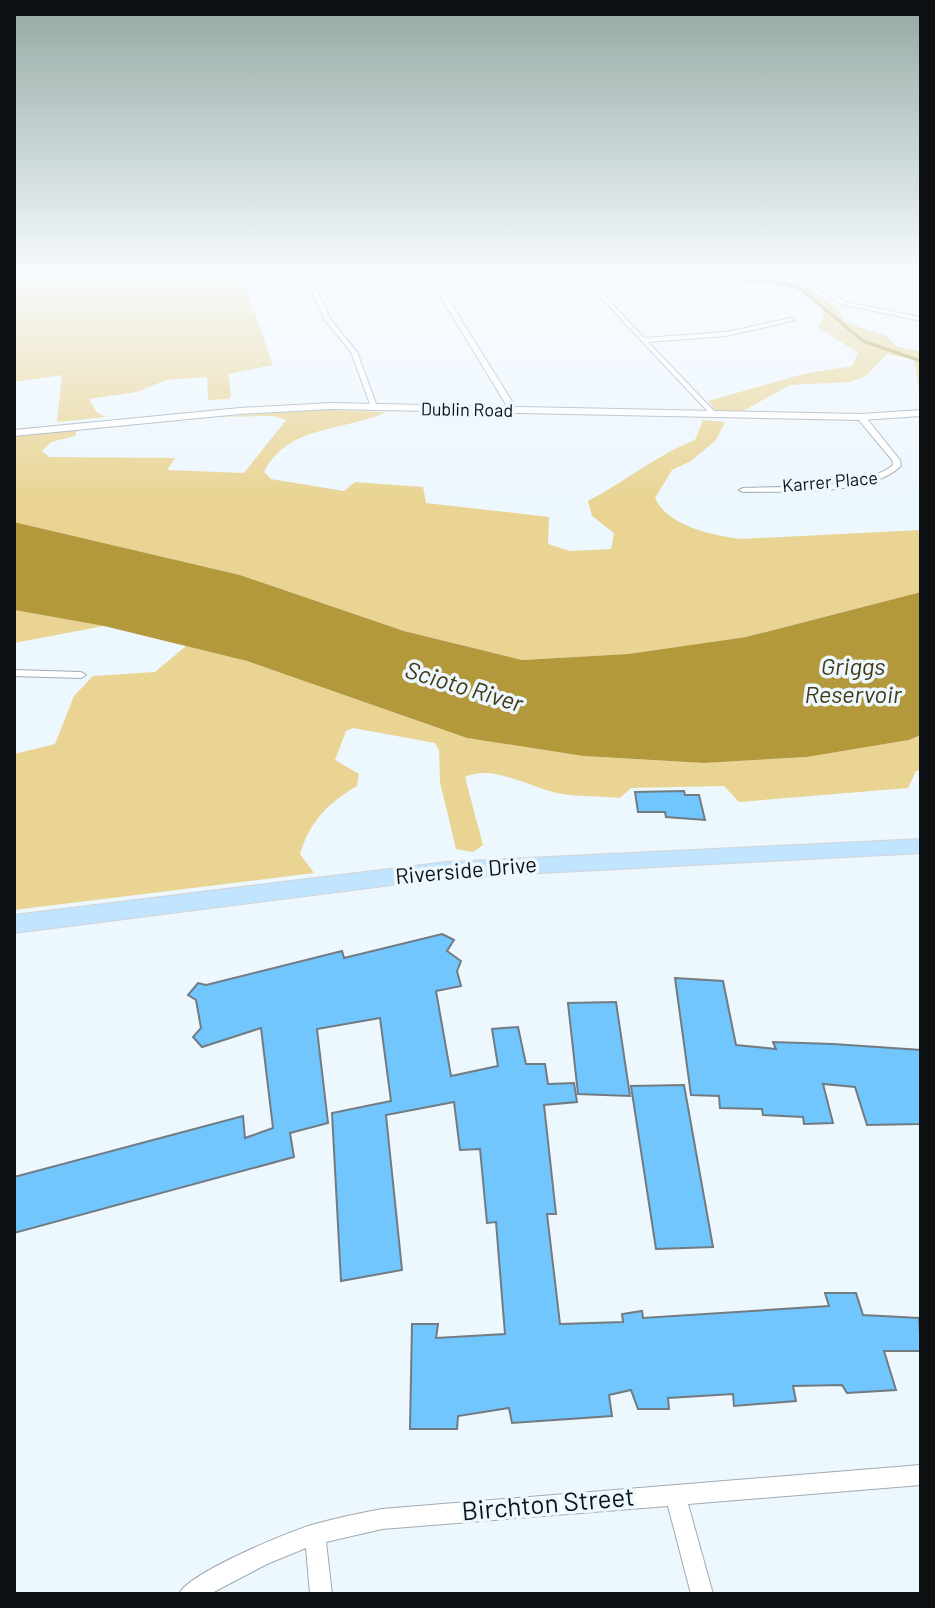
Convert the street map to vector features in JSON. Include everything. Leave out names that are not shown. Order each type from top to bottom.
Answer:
[{"type":"main road","name":"Dublin Road","points":[[14,433],[271,409],[375,407],[861,417],[921,413]]},
{"type":"main road","name":"Riverside Drive","points":[[14,924],[447,870],[921,846]]},
{"type":"street","points":[[351,348],[375,407]]},
{"type":"street","points":[[475,348],[514,411]]},
{"type":"street","points":[[650,348],[712,414]]},
{"type":"street","name":"Karrer Place","points":[[743,490],[859,482],[887,477],[897,466],[896,460],[861,417]]},
{"type":"street","points":[[14,673],[81,675]]},
{"type":"street","name":"Birchton Street","points":[[190,1594],[280,1545],[382,1519],[921,1475]]},
{"type":"street","points":[[675,1494],[702,1594]]},
{"type":"street","points":[[315,1534],[321,1594]]},
{"type":"shaded area","points":[[14,348],[267,348],[273,365],[228,374],[231,396],[228,399],[208,400],[207,377],[166,380],[137,392],[89,399],[96,412],[106,417],[57,422],[62,375],[14,382]]},
{"type":"shaded area","points":[[850,348],[921,351],[921,399],[914,360],[887,354],[867,375],[851,382],[790,385],[741,412],[716,411],[708,401],[803,374],[852,366],[858,353]]},
{"type":"shaded area","points":[[326,410],[386,412],[302,437],[287,445],[274,456],[264,472],[271,479],[344,491],[355,482],[423,487],[426,503],[549,517],[548,544],[570,551],[611,549],[614,533],[592,516],[588,501],[667,453],[695,440],[703,420],[725,422],[716,440],[691,461],[672,470],[655,498],[670,516],[704,532],[740,539],[921,530],[921,592],[746,637],[628,654],[522,660],[404,631],[240,575],[14,522],[14,436],[77,429],[75,436],[51,442],[42,451],[49,457],[175,458],[167,470],[244,473],[286,420],[273,416],[215,417]]},
{"type":"shaded area","points":[[14,610],[104,626],[14,643]]},
{"type":"shaded area","points":[[186,646],[247,661],[467,738],[583,756],[704,763],[807,757],[909,740],[921,735],[921,771],[916,771],[908,788],[739,802],[724,786],[631,788],[620,798],[557,793],[499,775],[476,774],[465,777],[483,845],[473,852],[456,849],[440,782],[439,750],[435,743],[353,728],[346,731],[335,760],[359,774],[357,786],[329,806],[309,832],[300,854],[314,873],[14,910],[14,754],[55,744],[74,696],[93,676],[155,672]]},
{"type":"water","name":"Griggs Reservoir","points":[[14,522],[240,575],[404,631],[522,660],[628,654],[746,637],[921,592],[921,735],[909,740],[807,757],[704,763],[583,756],[467,738],[247,661],[104,626],[14,610]]},
{"type":"building","points":[[684,791],[685,795],[699,795],[705,820],[666,817],[665,812],[638,812],[635,792]]},
{"type":"building","points":[[442,934],[454,940],[447,951],[461,961],[457,971],[461,986],[436,991],[451,1076],[498,1066],[492,1029],[518,1027],[526,1064],[545,1064],[548,1084],[574,1083],[577,1102],[544,1105],[556,1214],[547,1214],[560,1324],[623,1322],[622,1314],[642,1311],[643,1318],[829,1306],[825,1293],[856,1293],[863,1315],[919,1318],[921,1351],[884,1351],[896,1390],[847,1393],[842,1385],[793,1386],[796,1401],[734,1406],[733,1394],[668,1398],[669,1409],[638,1409],[631,1390],[609,1395],[612,1416],[512,1423],[509,1408],[458,1416],[457,1429],[410,1429],[412,1324],[438,1324],[436,1338],[505,1334],[496,1222],[487,1223],[480,1149],[460,1150],[454,1102],[386,1115],[402,1270],[341,1281],[332,1113],[391,1101],[380,1018],[317,1029],[328,1123],[290,1133],[294,1157],[14,1233],[14,1177],[243,1116],[245,1138],[273,1128],[261,1028],[202,1047],[193,1037],[201,1028],[196,1000],[188,995],[198,983],[206,985],[342,951],[344,958]]},
{"type":"building","points":[[675,978],[723,981],[736,1045],[776,1049],[773,1042],[921,1050],[921,1124],[867,1125],[855,1087],[823,1084],[833,1123],[804,1124],[803,1117],[763,1115],[762,1109],[720,1108],[719,1096],[691,1095]]},
{"type":"building","points":[[616,1002],[630,1096],[578,1094],[568,1003]]},
{"type":"building","points":[[684,1085],[713,1247],[656,1249],[631,1086]]},
{"type":"waterway","points":[[883,348],[921,361]]},
{"type":"water label","name":"Scioto River","points":[[464,687]]}]
